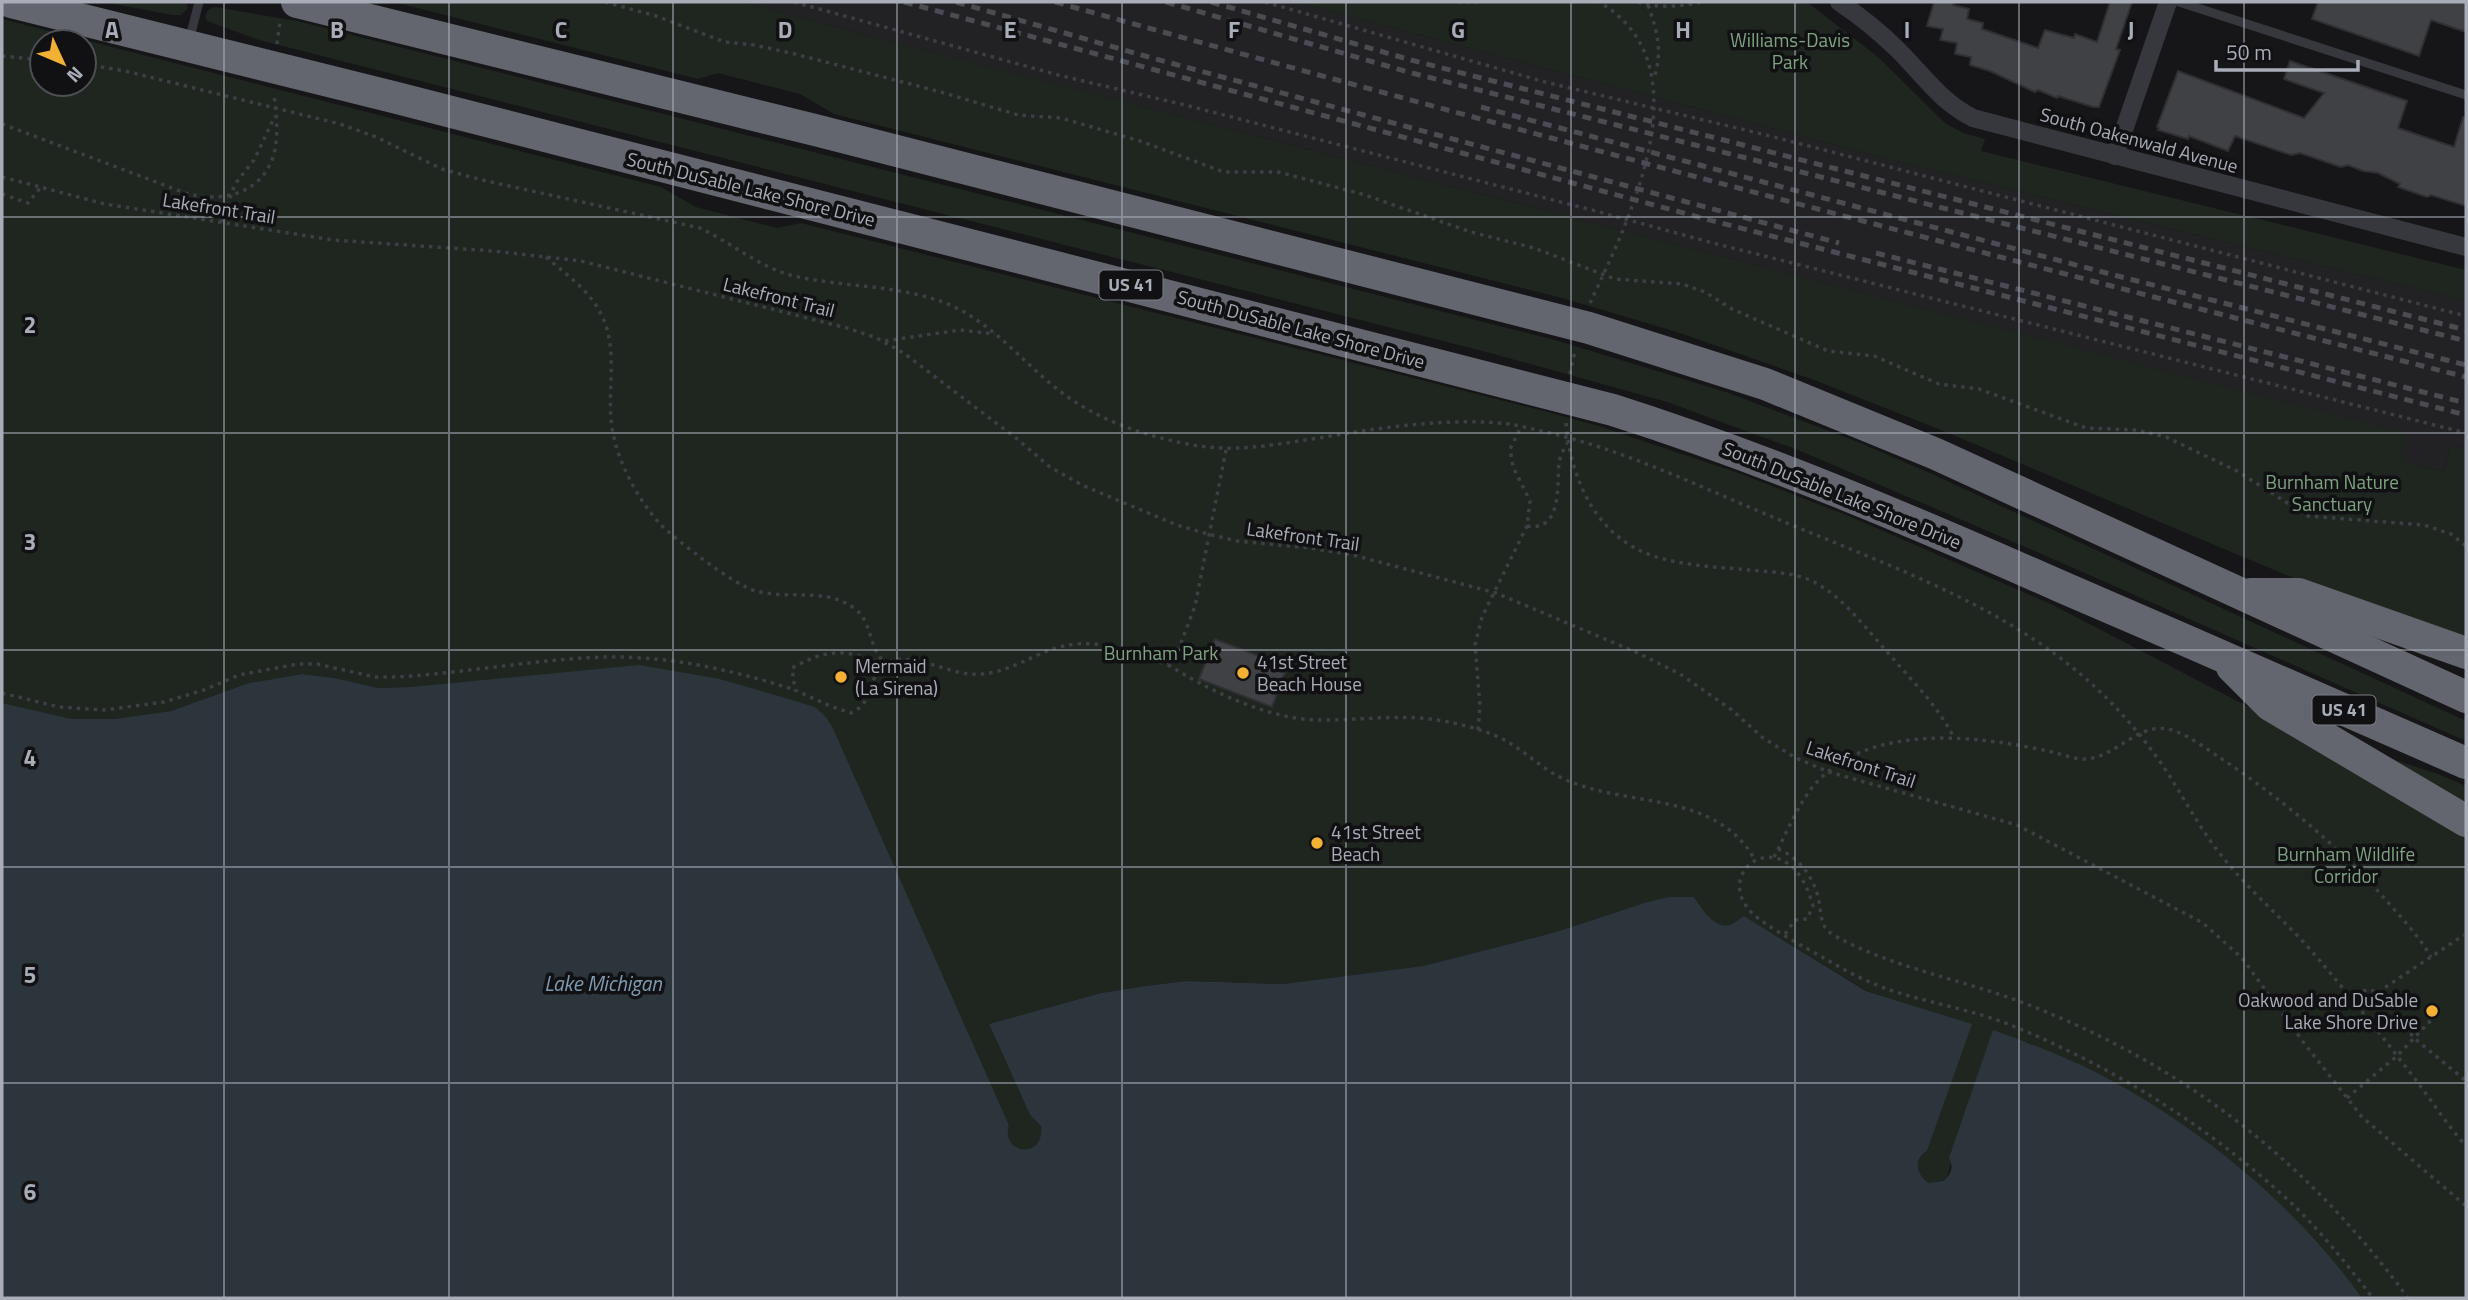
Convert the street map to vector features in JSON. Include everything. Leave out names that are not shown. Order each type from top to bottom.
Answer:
[{"type":"highway","name":"South DuSable Lake Shore Drive","points":[[11,2],[1613,410],[1681,431],[1790,471],[1931,530],[2466,763]]},
{"type":"highway","points":[[289,7],[963,168],[1589,328],[1678,355],[1765,384],[1936,454],[2466,697]]},
{"type":"highway","points":[[2242,595],[2299,594],[2466,653]]},
{"type":"highway","points":[[2221,656],[2270,705],[2466,821]]},
{"type":"street","name":"South Oakenwald Avenue","points":[[1839,2],[1860,16],[1898,50],[1952,107],[1973,118],[2466,247]]},
{"type":"street","points":[[2115,156],[2168,2]]},
{"type":"lane","points":[[188,46],[200,2]]},
{"type":"lane","points":[[2179,2],[2464,94],[2466,81]]},
{"type":"path","points":[[605,2],[656,16],[725,42],[795,54],[1018,115],[1061,118],[1140,141],[1224,172],[1278,172],[1363,194],[1471,232],[1534,248],[1615,279],[1682,284],[1705,292],[1732,309],[1828,351],[1874,356],[1939,384],[1979,389],[2086,428],[2137,430],[2166,437],[2237,471],[2308,516],[2424,525],[2451,534],[2466,546]]},
{"type":"path","points":[[794,2],[1058,75],[1189,106],[1713,243],[2466,433]]},
{"type":"path","points":[[1265,2],[1545,82],[1766,135],[2466,316]]},
{"type":"path","points":[[1458,2],[1482,2]]},
{"type":"path","points":[[1599,2],[1628,24],[1641,42],[1653,81]]},
{"type":"path","points":[[1638,2],[1648,5],[1685,6],[1700,2]]},
{"type":"path","points":[[1589,305],[1622,231],[1644,168],[1652,126],[1653,81],[1660,60],[1656,28],[1648,5]]},
{"type":"path","points":[[276,52],[289,7]]},
{"type":"path","points":[[2,56],[28,59]]},
{"type":"path","name":"Lakefront Trail","points":[[98,66],[340,124],[376,137],[442,169],[482,180],[700,228],[725,239],[759,262],[789,275],[917,294],[951,306],[981,322],[1062,393],[1090,411],[1144,434],[1226,450],[1264,448],[1366,430],[1412,425],[1497,424],[1521,427],[1590,443],[1661,470],[1909,575],[1977,607],[2045,647],[2105,697],[2165,770],[2225,860],[2312,952],[2466,1146]]},
{"type":"path","points":[[2,124],[201,198],[218,198],[234,195],[253,185],[268,169],[277,136],[274,92]]},
{"type":"path","points":[[221,222],[235,184],[261,147],[276,115]]},
{"type":"path","name":"Lakefront Trail","points":[[2,177],[105,204],[333,240],[546,257],[611,268],[847,328],[883,341],[930,371],[1050,467],[1084,486],[1177,525],[1237,541],[1353,555],[1496,593],[1638,653],[1680,674],[1732,710],[1778,747],[1829,772],[2017,825],[2203,923],[2242,958],[2362,1117],[2466,1206]]},
{"type":"path","points":[[2,194],[28,203],[41,187]]},
{"type":"path","points":[[546,257],[589,293],[603,316],[610,340],[611,420],[617,452],[633,485],[660,524],[727,577],[754,591],[785,596],[823,594],[855,608],[869,625],[877,656],[885,663]]},
{"type":"path","points":[[883,341],[960,330],[995,334]]},
{"type":"path","points":[[1569,379],[1576,346]]},
{"type":"path","points":[[1565,419],[1567,442],[1581,489],[1590,507],[1618,536],[1657,558],[1695,565],[1782,573],[1813,581],[1838,599],[1865,628],[1933,705],[1954,738]]},
{"type":"path","points":[[1478,730],[1480,706],[1475,645],[1482,617],[1527,526],[1530,501],[1513,467],[1510,449],[1521,427]]},
{"type":"path","points":[[1527,526],[1536,528],[1551,520],[1559,482],[1559,460],[1567,442]]},
{"type":"path","points":[[1168,665],[1181,643],[1195,606],[1226,450]]},
{"type":"path","points":[[2,693],[59,707],[104,710],[164,702],[204,690],[239,675],[298,664],[317,664],[375,677],[396,677],[605,657],[659,659],[721,668],[795,690],[851,713],[861,709],[878,670],[895,659],[912,660],[952,672],[988,674],[1012,668],[1041,653],[1077,643],[1094,642],[1114,646],[1168,665],[1200,684],[1267,711],[1312,720],[1423,718],[1478,730],[1505,740],[1556,775],[1599,792],[1671,804],[1709,817],[1737,837],[1755,860]]},
{"type":"path","points":[[795,690],[792,667],[821,653],[854,654],[873,662],[885,663]]},
{"type":"path","points":[[1774,857],[1815,784],[1842,762],[1887,744],[1916,738],[1954,738],[2010,743],[2080,760],[2098,758],[2115,750],[2137,733],[2156,728],[2175,731],[2295,811],[2375,887],[2413,930],[2431,957]]},
{"type":"path","points":[[1778,849],[1801,864],[1819,901],[1819,919],[1833,935],[1875,955],[1990,990],[2076,1024],[2154,1064],[2236,1119],[2292,1166],[2336,1209],[2408,1298]]},
{"type":"path","points":[[1785,934],[1794,920],[1807,919],[1813,906],[1797,870],[1788,862],[1768,855],[1755,860],[1742,873],[1739,890],[1744,903],[1753,914],[1785,934],[1853,975],[1894,992],[2011,1026],[2133,1084],[2180,1114],[2279,1192],[2346,1264],[2373,1298]]},
{"type":"path","points":[[2378,992],[2464,935]]},
{"type":"path","points":[[2346,993],[2368,990],[2378,992],[2414,1038],[2466,1081]]},
{"type":"path","points":[[2347,1098],[2397,1056],[2436,1015]]},
{"type":"shaded area","points":[[744,2],[1296,2],[1892,160],[2466,301],[2466,449],[2451,445],[2444,472],[2401,461],[2404,433]]},
{"type":"green space","points":[[104,2],[186,2],[188,8],[181,15],[172,15]]},
{"type":"green space","name":"Burnham Nature Sanctuary","points":[[394,2],[744,2],[2405,433],[2401,461],[2444,472],[2451,445],[2466,449],[2466,645],[2324,591],[1941,430],[1814,380],[1677,332],[1562,298],[834,114],[800,94],[718,73],[698,79]]},
{"type":"green space","name":"Williams-Davis Park","points":[[1296,2],[1807,2],[1878,57],[1945,123],[1963,133],[1985,139],[1981,151],[2466,270],[2466,301],[1892,160]]},
{"type":"green space","points":[[215,7],[297,21],[1555,340],[1726,392],[1858,442],[1932,474],[2466,721],[2466,741],[1798,450],[1667,402],[1494,354],[259,40],[207,21],[205,16],[208,10]]},
{"type":"green space","name":"Burnham Park","points":[[2,19],[37,28],[28,28],[28,98],[98,98],[98,43],[661,187],[696,207],[777,228],[801,223],[1599,426],[1741,474],[1851,517],[2053,605],[2247,706],[2466,833],[2466,1298],[2362,1298],[2291,1217],[2212,1148],[2124,1089],[2027,1042],[1951,1162],[1947,1178],[1938,1183],[1929,1183],[1921,1176],[1918,1163],[1927,1151],[1971,1024],[1867,991],[1744,916],[1731,924],[1718,924],[1708,916],[1694,897],[1644,903],[1556,932],[1423,966],[1283,984],[1187,981],[1145,986],[1101,993],[989,1024],[1030,1115],[1041,1126],[1036,1144],[1023,1149],[1011,1142],[1008,1135],[1009,1125],[833,728],[815,707],[720,679],[378,688],[302,674],[249,683],[171,711],[114,719],[72,719],[2,703]]},
{"type":"green space","points":[[2386,757],[2466,786],[2466,809]]},
{"type":"water","name":"Lake Michigan","points":[[639,665],[720,679],[815,707],[825,716],[833,728],[1009,1125],[1008,1135],[1011,1142],[1016,1147],[1030,1148],[1036,1144],[1041,1126],[1030,1115],[989,1024],[1101,993],[1145,986],[1187,981],[1283,984],[1423,966],[1556,932],[1644,903],[1669,897],[1694,897],[1708,916],[1718,924],[1731,924],[1744,916],[1866,991],[1972,1024],[1927,1151],[1918,1163],[1919,1171],[1929,1183],[1943,1181],[1950,1173],[1949,1158],[1993,1030],[2101,1075],[2139,1096],[2211,1145],[2245,1172],[2308,1232],[2362,1298],[2,1298],[2,703],[72,719],[114,719],[171,711],[249,683],[302,674],[378,688]]},
{"type":"building","points":[[1934,2],[1954,2],[1953,5],[1969,9],[1967,19],[1983,23],[1982,29],[2038,48],[2045,30],[2074,38],[2075,34],[2097,42],[2110,2],[2132,2],[2116,49],[2120,50],[2099,107],[2093,107],[2038,90],[2035,92],[1990,71],[1970,65],[1971,57],[1955,54],[1957,43],[1940,40],[1943,29],[1927,26]]},
{"type":"building","points":[[2318,2],[2466,2],[2466,32],[2431,20],[2419,56],[2312,19]]},
{"type":"building","points":[[2290,61],[2407,101],[2398,128],[2454,147],[2463,117],[2466,118],[2466,206],[2398,187],[2400,184],[2378,173],[2348,165],[2341,167],[2300,153],[2291,155],[2235,136],[2228,151],[2189,136],[2188,139],[2158,130],[2178,71],[2304,118],[2324,93],[2284,79]]},
{"type":"building","name":"41st Street Beach House","points":[[1215,639],[1287,667],[1272,707],[1199,679]]},
{"type":"railway","points":[[904,2],[1702,218],[2466,415]]},
{"type":"railway","points":[[956,2],[1152,58],[1839,243]]},
{"type":"railway","points":[[1055,2],[1759,194],[2466,377]]},
{"type":"railway","points":[[1166,2],[1408,72],[2466,341]]},
{"type":"railway","points":[[1211,2],[1411,60],[2466,330]]},
{"type":"railway","points":[[1481,107],[2110,274],[2466,365]]},
{"type":"railway","points":[[1876,253],[2466,403]]},
{"type":"place","name":"41st Street Beach House","points":[[1243,673]]},
{"type":"place","name":"Mermaid (La Sirena)","points":[[841,677]]},
{"type":"place","name":"41st Street Beach","points":[[1317,843]]},
{"type":"place","name":"Oakwood and DuSable Lake Shore Drive","points":[[2432,1011]]},
{"type":"park label","name":"Burnham Wildlife Corridor","points":[[2346,865]]}]
